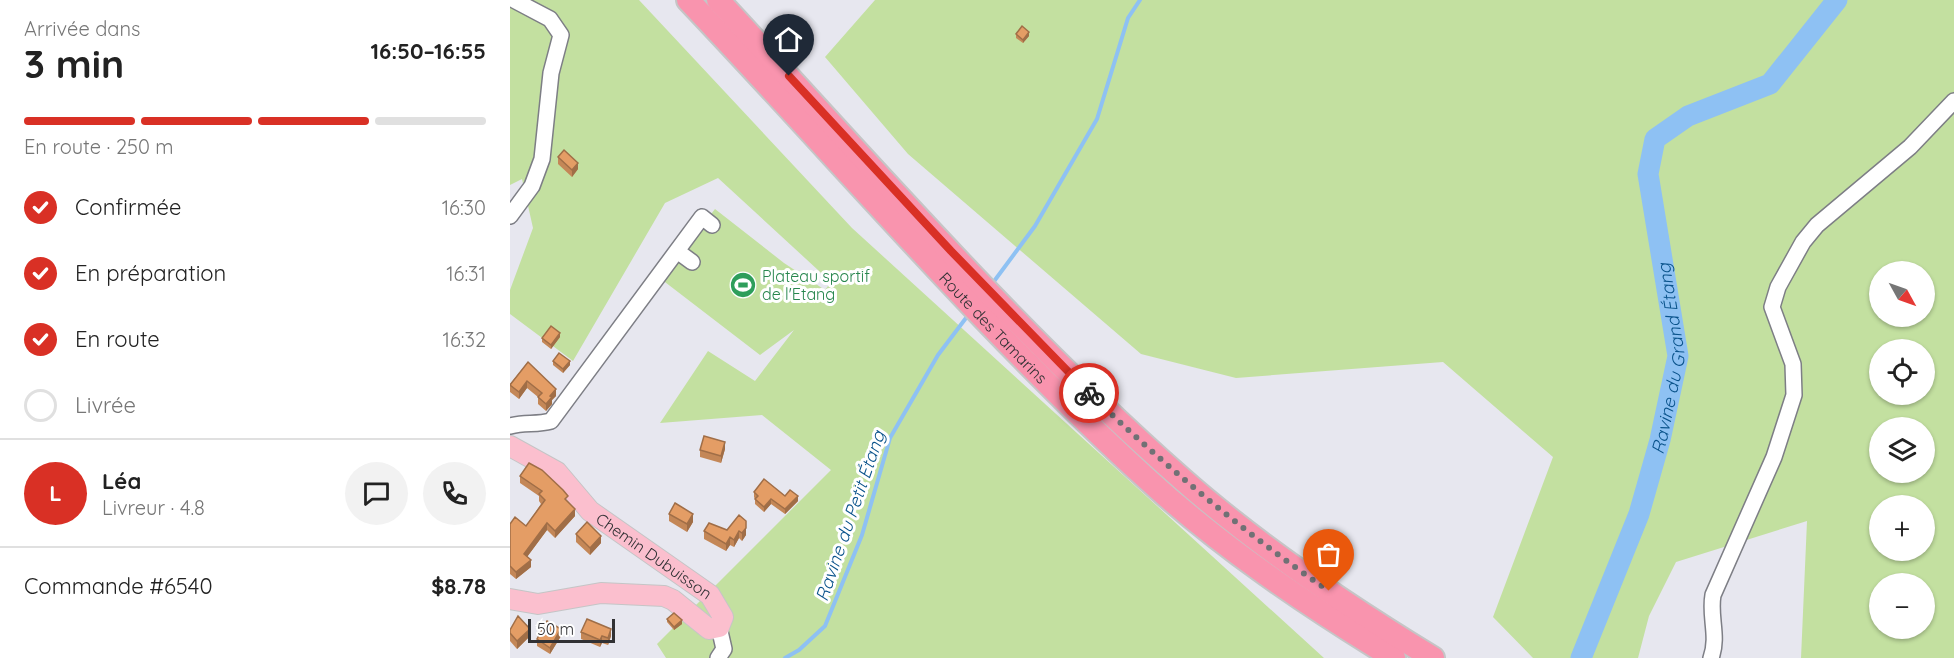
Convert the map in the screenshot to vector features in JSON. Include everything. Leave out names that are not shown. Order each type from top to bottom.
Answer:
[{"type":"highway","name":"Route des Tamarins","points":[[688,0],[935,268],[1027,347],[1106,410],[1200,494],[1278,556],[1381,626],[1433,658]]},
{"type":"highway","name":"Route des Tamarins","points":[[718,0],[951,251],[1027,347],[1148,479],[1226,544],[1329,618],[1394,658]]},
{"type":"main road","name":"Chemin Dubuisson","points":[[510,446],[557,472],[590,511],[710,595],[723,617],[719,627],[709,629],[673,600],[664,596],[601,593],[538,604],[510,599]]},
{"type":"street","points":[[510,216],[532,186],[542,159],[551,73],[561,35],[550,19],[514,0]]},
{"type":"street","points":[[1711,658],[1716,644],[1710,612],[1713,595],[1774,457],[1794,395],[1793,364],[1772,307],[1778,287],[1803,242],[1817,225],[1910,147],[1954,101]]},
{"type":"street","points":[[510,426],[522,422],[540,424],[551,421],[702,217],[712,225]]},
{"type":"street","points":[[677,251],[692,262]]},
{"type":"street","points":[[718,658],[724,649],[719,627]]},
{"type":"green space","points":[[510,0],[639,0],[852,228],[1324,658],[666,658],[657,644],[831,470],[762,415],[660,423],[708,351],[755,381],[794,330],[760,355],[661,279],[715,209],[784,263],[825,290],[831,282],[718,178],[665,203],[573,361],[510,314],[510,290],[533,228],[522,179],[510,185]]},
{"type":"green space","points":[[875,0],[1954,0],[1954,658],[1801,658],[1807,521],[1676,562],[1649,616],[1638,658],[1533,658],[1493,617],[1553,457],[1443,362],[1236,378],[1141,354],[908,154],[825,57]]},
{"type":"building","points":[[1022,26],[1029,32],[1023,40],[1016,34]]},
{"type":"building","points":[[564,150],[578,163],[572,170],[558,157]]},
{"type":"building","points":[[551,326],[560,333],[551,345],[542,338]]},
{"type":"building","points":[[559,353],[570,361],[563,369],[553,361]]},
{"type":"building","points":[[528,362],[556,389],[546,404],[538,397],[542,393],[527,381],[519,392],[510,385]]},
{"type":"building","points":[[704,436],[725,442],[721,456],[700,450]]},
{"type":"building","points":[[529,463],[542,470],[563,490],[568,496],[565,499],[575,509],[555,531],[547,523],[524,554],[531,560],[516,572],[510,566],[510,524],[515,517],[526,526],[545,500],[539,494],[542,491],[520,476]]},
{"type":"building","points":[[764,479],[785,496],[790,490],[798,496],[785,509],[771,499],[764,507],[755,499],[758,496],[754,492]]},
{"type":"building","points":[[675,503],[693,514],[687,524],[669,514]]},
{"type":"building","points":[[739,515],[746,521],[746,528],[742,533],[739,531],[734,540],[730,537],[726,544],[704,531],[709,523],[727,530]]},
{"type":"building","points":[[587,522],[601,536],[590,548],[576,534]]},
{"type":"building","points":[[674,613],[682,620],[674,627],[667,619]]},
{"type":"building","points":[[518,616],[530,629],[517,641],[510,630]]},
{"type":"building","points":[[587,619],[611,629],[608,638],[602,636],[600,640],[581,632]]},
{"type":"building","points":[[547,621],[561,629],[550,648],[537,639]]},
{"type":"waterway","name":"Ravine du Petit Étang","points":[[992,284],[1035,226],[1097,119],[1128,18],[1140,0]]},
{"type":"waterway","name":"Ravine du Grand Étang","points":[[1581,658],[1639,514],[1660,440],[1678,356],[1648,174],[1655,139],[1688,116],[1770,84],[1837,0]]},
{"type":"waterway","name":"Ravine du Petit Étang","points":[[785,658],[799,650],[825,626],[862,535],[890,438],[938,355],[969,314]]},
{"type":"way so far","points":[[1089,393],[1183,480],[1278,556],[1329,591]]},
{"type":"place","name":"Plateau sportif de l'Etang","points":[[743,285]]},
{"type":"route","points":[[789,76],[1035,340],[1089,393]]}]
